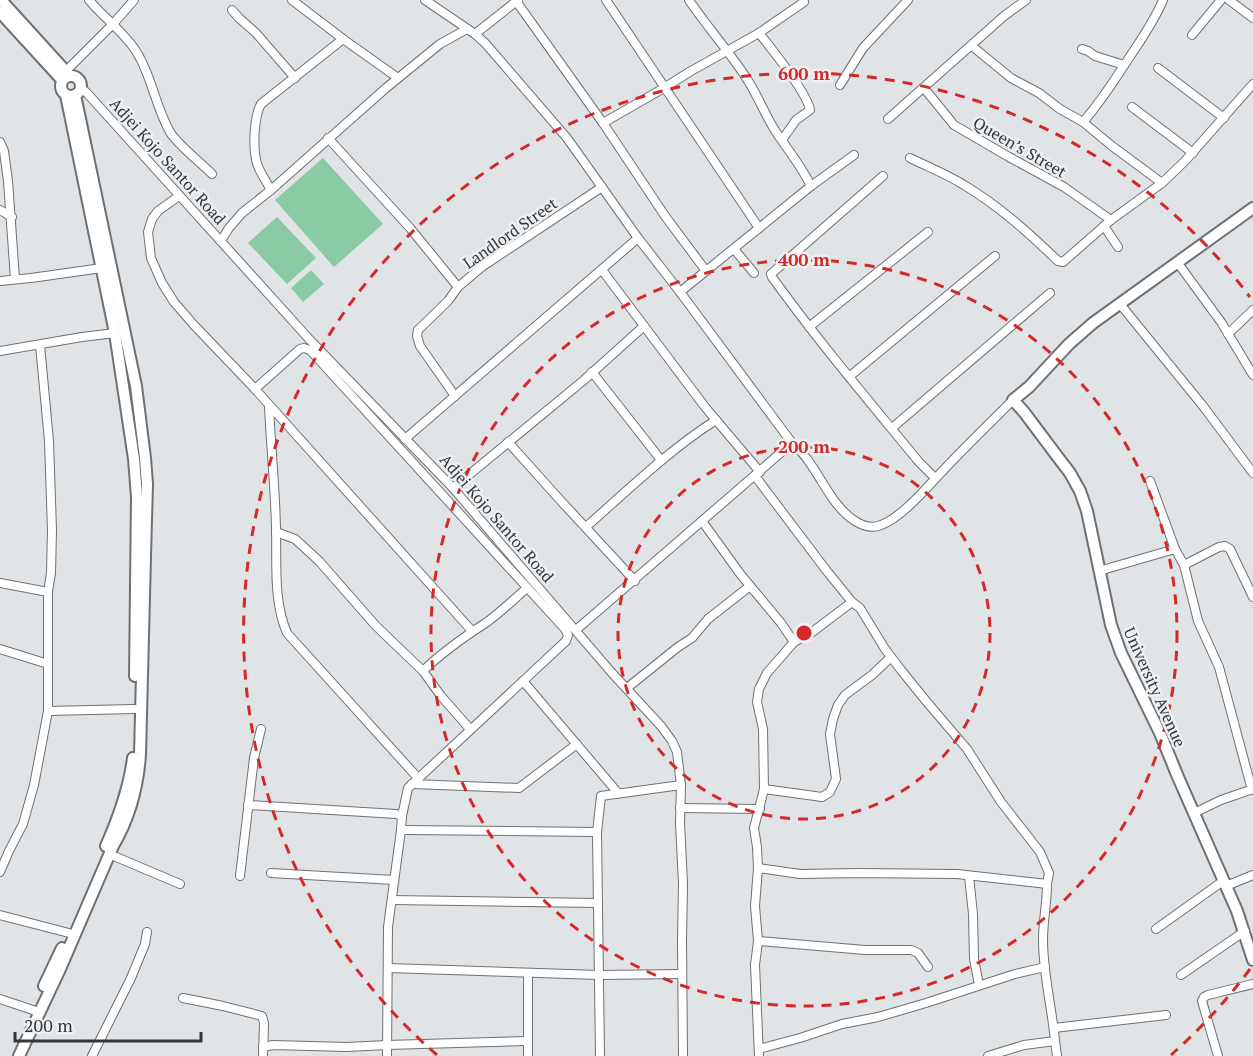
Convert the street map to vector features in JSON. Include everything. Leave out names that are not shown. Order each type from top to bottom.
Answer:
[{"type":"street","points":[[1,0],[66,76]]},
{"type":"street","points":[[89,0],[127,37],[137,53],[146,70],[161,115],[171,135],[212,174]]},
{"type":"street","points":[[74,93],[61,89],[66,76],[134,0]]},
{"type":"street","points":[[292,0],[398,78]]},
{"type":"street","points":[[425,0],[438,3],[485,43],[567,138],[638,238],[792,443],[808,460],[832,496],[856,522],[869,527],[879,526],[897,515],[920,495],[1013,399],[1029,387],[1069,344],[1093,323],[1253,208]]},
{"type":"street","points":[[475,34],[517,0],[665,216],[706,271]]},
{"type":"street","points":[[606,0],[759,228]]},
{"type":"street","points":[[689,0],[758,97],[765,113],[811,186]]},
{"type":"street","points":[[840,85],[863,48],[908,0]]},
{"type":"street","points":[[888,119],[1004,16],[1026,0]]},
{"type":"street","points":[[1083,122],[1125,65],[1157,15],[1163,0]]},
{"type":"street","points":[[1192,35],[1221,0]]},
{"type":"street","points":[[1229,0],[1253,18]]},
{"type":"street","points":[[603,123],[691,70],[759,33],[804,2]]},
{"type":"street","points":[[232,10],[256,33],[295,78]]},
{"type":"street","points":[[0,12],[66,76],[78,80],[74,93],[132,441],[137,497],[133,760],[125,797],[115,825],[19,1056]]},
{"type":"street","points":[[221,241],[242,213],[328,138],[440,44],[467,29]]},
{"type":"street","points":[[759,33],[803,92],[809,105],[810,110],[796,120],[782,140]]},
{"type":"street","points":[[271,190],[256,160],[255,128],[258,109],[261,104],[343,39]]},
{"type":"street","points":[[972,46],[1011,78],[1039,93],[1060,109],[1083,122],[1162,183]]},
{"type":"street","points":[[1082,49],[1095,56],[1125,65]]},
{"type":"street","points":[[1158,68],[1224,118]]},
{"type":"street","points":[[910,158],[963,184],[985,198],[1058,261],[1063,262],[1111,220],[1162,183],[1193,153],[1253,84]]},
{"type":"street","name":"Queen’s Street","points":[[924,88],[954,125],[1064,187],[1111,220]]},
{"type":"street","name":"Adjei Kojo Santor Road","points":[[74,93],[86,92],[310,340],[453,488],[672,741],[677,752],[681,785],[683,1056]]},
{"type":"street","points":[[11,1056],[64,961],[109,854],[124,827],[138,770],[147,484],[144,443],[136,387],[74,93]]},
{"type":"street","points":[[1132,107],[1193,153]]},
{"type":"street","points":[[328,138],[410,228],[458,287]]},
{"type":"street","points":[[0,142],[12,217],[15,279]]},
{"type":"street","points":[[680,292],[854,154]]},
{"type":"street","points":[[883,176],[771,274],[809,327],[919,462],[935,478]]},
{"type":"street","name":"Landlord Street","points":[[456,396],[420,346],[418,330],[448,301],[458,287],[483,266],[602,187]]},
{"type":"street","points":[[179,195],[158,211],[152,219],[148,232],[151,258],[162,283],[174,302],[472,631]]},
{"type":"street","points":[[0,210],[12,217]]},
{"type":"street","points":[[1104,226],[1118,247]]},
{"type":"street","points":[[809,327],[928,232]]},
{"type":"street","points":[[405,439],[638,238]]},
{"type":"street","points":[[734,249],[754,273]]},
{"type":"street","points":[[850,376],[994,256]]},
{"type":"street","points":[[1177,261],[1221,322],[1253,375]]},
{"type":"street","points":[[0,281],[102,268]]},
{"type":"street","points":[[602,270],[758,474],[826,570],[852,602],[860,608],[891,657],[967,749],[1001,802],[1040,852],[1049,873],[1043,939],[1057,1056]]},
{"type":"street","points":[[892,428],[1050,293]]},
{"type":"street","points":[[1119,304],[1203,406],[1253,473]]},
{"type":"street","points":[[1228,334],[1253,310]]},
{"type":"street","points":[[453,488],[644,326]]},
{"type":"street","points":[[0,351],[115,333]]},
{"type":"street","points":[[0,873],[23,824],[34,785],[48,711],[48,592],[52,530],[49,441],[39,345]]},
{"type":"street","points":[[255,389],[300,349],[310,350],[565,628],[568,635],[566,641],[408,788],[402,816],[388,927],[387,1056]]},
{"type":"street","points":[[592,372],[661,460]]},
{"type":"street","name":"University Avenue","points":[[1013,399],[1054,451],[1080,491],[1087,511],[1116,642],[1155,722],[1237,910],[1253,960]]},
{"type":"street","points":[[269,407],[278,599],[282,622],[287,633],[415,781],[519,788],[577,744]]},
{"type":"street","points":[[586,527],[661,460],[716,420]]},
{"type":"street","points":[[508,442],[635,580]]},
{"type":"street","points":[[576,630],[792,443]]},
{"type":"street","points":[[1150,481],[1175,549],[1184,565],[1198,621],[1219,667],[1252,790],[1221,800],[1194,813]]},
{"type":"street","points":[[702,521],[795,642]]},
{"type":"street","points":[[276,532],[296,539],[319,561],[376,626],[423,671],[470,729]]},
{"type":"street","points":[[1184,565],[1225,546],[1230,549],[1253,597]]},
{"type":"street","points":[[1099,571],[1175,549]]},
{"type":"street","points":[[0,583],[48,592]]},
{"type":"street","points":[[627,688],[692,638],[708,619],[750,586]]},
{"type":"street","points":[[423,671],[527,588]]},
{"type":"street","points":[[852,602],[811,633],[795,642],[767,673],[759,689],[757,702],[763,729],[764,789],[754,828],[758,868],[755,906],[758,941],[755,965],[759,1053],[842,1024],[878,1017],[1015,974],[1045,967]]},
{"type":"street","points":[[0,649],[48,664]]},
{"type":"street","points":[[764,789],[822,797],[830,792],[836,779],[830,734],[838,705],[845,695],[891,657]]},
{"type":"street","points":[[523,681],[618,793]]},
{"type":"street","points":[[48,711],[134,709]]},
{"type":"street","points":[[240,876],[254,758],[261,729]]},
{"type":"street","points":[[600,1056],[597,832],[601,796],[681,785]]},
{"type":"street","points":[[248,806],[402,816]]},
{"type":"street","points":[[680,808],[760,809]]},
{"type":"street","points":[[401,830],[597,832]]},
{"type":"street","points":[[109,854],[180,884]]},
{"type":"street","points":[[758,868],[800,874],[957,874],[1047,884]]},
{"type":"street","points":[[271,873],[394,880]]},
{"type":"street","points":[[1156,929],[1224,884],[1253,875]]},
{"type":"street","points":[[969,876],[974,959],[979,985]]},
{"type":"street","points":[[392,900],[598,903]]},
{"type":"street","points":[[0,915],[69,933]]},
{"type":"street","points":[[1181,975],[1245,931]]},
{"type":"street","points":[[92,1056],[131,978],[145,944],[147,932]]},
{"type":"street","points":[[758,941],[865,950],[911,950],[918,953],[928,967]]},
{"type":"street","points":[[388,968],[599,975],[682,974]]},
{"type":"street","points":[[528,973],[528,1056]]},
{"type":"street","points":[[1218,1056],[1202,1001],[1208,995],[1253,984]]},
{"type":"street","points":[[183,998],[262,1016],[264,1023],[263,1052]]},
{"type":"street","points":[[0,999],[36,1011]]},
{"type":"street","points":[[1054,1028],[1166,1014]]},
{"type":"street","points":[[263,1052],[273,1045],[347,1047],[527,1041]]},
{"type":"street","points":[[988,1056],[1024,1045],[1055,1041]]},
{"type":"green space","points":[[323,158],[383,224],[334,267],[275,200]]},
{"type":"green space","points":[[277,217],[316,258],[287,284],[248,243]]},
{"type":"green space","points":[[311,270],[324,284],[303,302],[291,288]]}]
